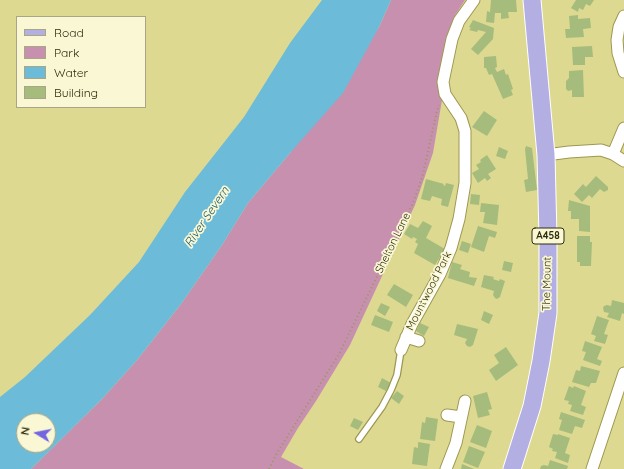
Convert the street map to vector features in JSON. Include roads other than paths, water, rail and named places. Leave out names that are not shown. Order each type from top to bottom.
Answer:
[{"type":"main road","name":"The Mount","points":[[512,469],[532,406],[541,361],[548,313],[546,155],[532,0]]},
{"type":"street","name":"Mountwood Park","points":[[401,350],[412,324],[440,274],[451,248],[462,203],[466,174],[465,131],[461,118],[445,94],[443,82],[452,39],[459,21],[474,0]]},
{"type":"street","points":[[624,16],[619,27],[618,53],[624,72]]},
{"type":"street","points":[[613,154],[624,128]]},
{"type":"street","points":[[546,155],[587,150],[601,150],[613,154],[624,161]]},
{"type":"street","points":[[406,337],[419,341]]},
{"type":"street","points":[[592,469],[624,373]]},
{"type":"street","points":[[446,469],[456,443],[466,401]]},
{"type":"street","points":[[447,415],[461,417]]},
{"type":"lane","points":[[359,439],[382,407],[391,390],[397,375],[401,350]]},
{"type":"water","name":"River Severn","points":[[322,0],[391,0],[379,27],[343,93],[248,203],[222,245],[181,304],[137,360],[102,399],[56,444],[56,413],[16,413],[16,453],[47,453],[31,469],[0,469],[0,397],[25,377],[90,315],[139,262],[185,192],[244,117],[290,43]]}]
